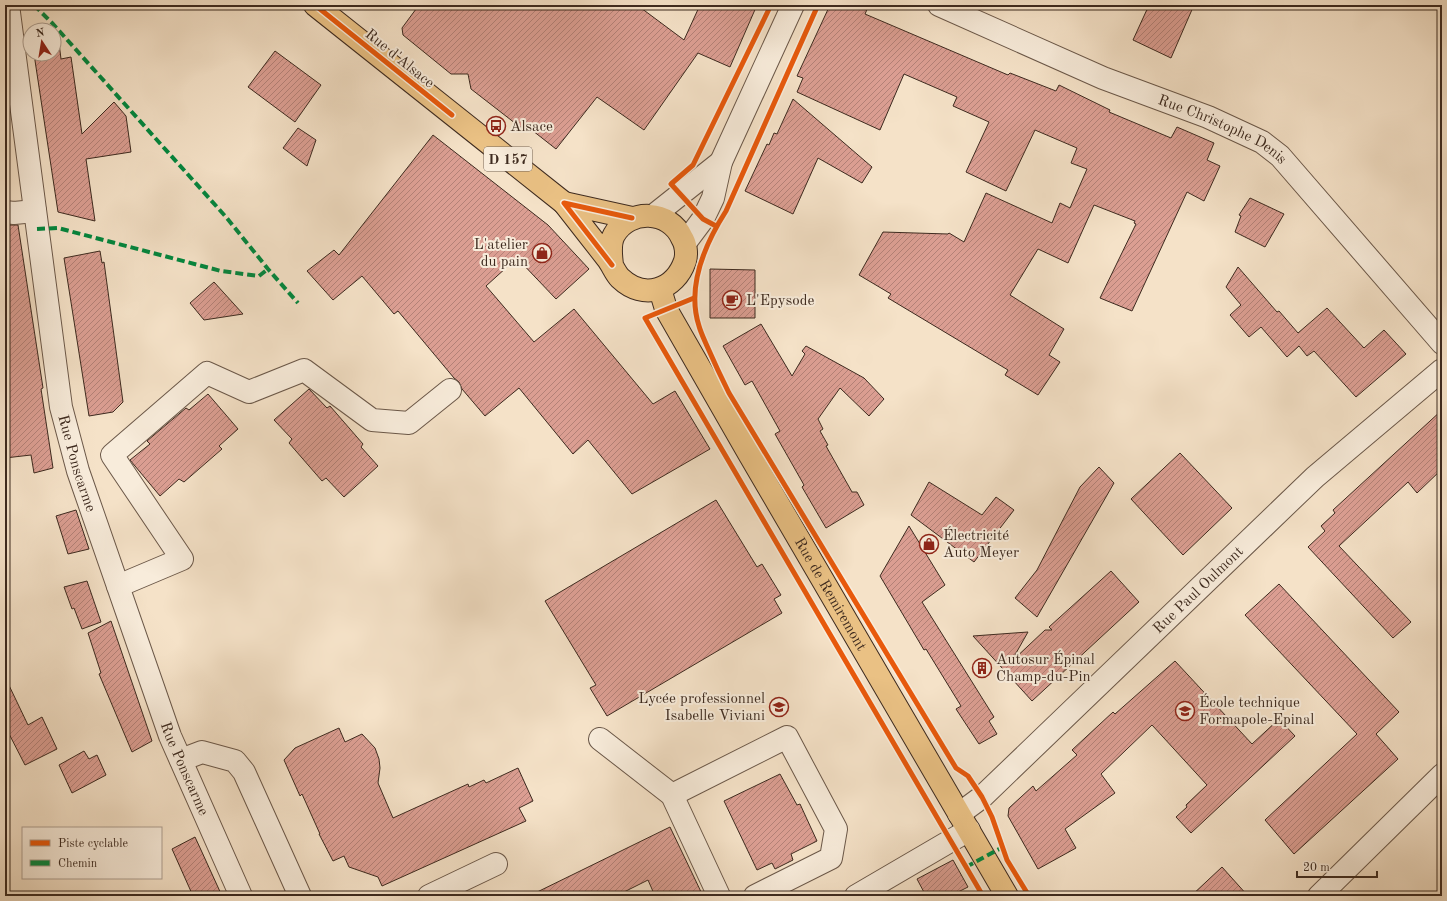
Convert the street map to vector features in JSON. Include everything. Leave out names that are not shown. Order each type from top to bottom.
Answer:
[{"type":"main road","name":"Rue d'Alsace","points":[[315,5],[564,203],[612,265]]},
{"type":"main road","name":"Rue d'Alsace","points":[[564,203],[643,217]]},
{"type":"main road","points":[[658,216],[670,222],[679,230],[685,243],[686,258],[681,271],[672,282],[660,289],[645,291],[631,286],[620,278],[612,265],[610,250],[614,236],[622,225],[643,217],[658,216]]},
{"type":"main road","name":"Rue de Remiremont","points":[[660,289],[666,309],[1007,896]]},
{"type":"street","name":"Rue Ponscarme","points":[[8,5],[61,407],[78,471],[170,736],[241,896]]},
{"type":"street","points":[[685,243],[703,219],[713,198],[721,162],[793,5]]},
{"type":"street","name":"Rue Christophe Denis","points":[[939,5],[1103,78],[1208,117],[1262,142],[1280,156],[1442,343]]},
{"type":"street","points":[[643,217],[721,162]]},
{"type":"street","points":[[5,212],[14,213],[35,211]]},
{"type":"street","points":[[118,586],[182,559],[112,455],[207,373],[249,392],[304,370],[372,420],[409,423],[450,390]]},
{"type":"street","name":"Rue Paul Oulmont","points":[[856,896],[964,822],[982,798],[1315,477],[1442,370]]},
{"type":"street","points":[[672,795],[787,737],[836,829],[831,858],[756,896]]},
{"type":"street","points":[[600,739],[672,795],[719,896]]},
{"type":"street","points":[[181,760],[202,752],[235,761],[244,772],[300,896]]},
{"type":"street","points":[[1319,896],[1442,775]]},
{"type":"street","points":[[429,896],[496,864]]},
{"type":"building","points":[[419,5],[637,5],[684,40],[700,5],[757,5],[730,67],[698,53],[644,130],[597,97],[556,149],[528,127],[520,127],[471,89],[468,74],[451,74],[403,35],[402,28]]},
{"type":"building","points":[[830,5],[869,5],[865,14],[1008,75],[1010,73],[1056,91],[1059,85],[1110,110],[1109,112],[1171,138],[1177,127],[1214,143],[1207,160],[1220,166],[1204,201],[1187,192],[1132,311],[1100,298],[1136,224],[1134,223],[1135,221],[1094,205],[1068,263],[1038,249],[1010,295],[1064,329],[1049,355],[1060,362],[1038,395],[1005,375],[1008,370],[888,298],[891,294],[859,275],[883,232],[949,233],[964,242],[986,193],[1052,223],[1060,203],[1070,208],[1087,169],[1071,163],[1077,148],[1035,130],[1006,191],[966,172],[989,122],[953,106],[957,97],[904,74],[880,130],[797,92],[803,78],[797,76]]},
{"type":"building","points":[[1149,5],[1194,5],[1171,58],[1133,40]]},
{"type":"building","points":[[275,51],[321,85],[295,122],[248,87]]},
{"type":"building","points":[[71,57],[82,134],[114,102],[126,116],[131,152],[86,159],[95,221],[58,212],[35,62],[62,62],[62,59]]},
{"type":"building","points":[[793,99],[872,167],[862,183],[818,158],[793,214],[745,191],[767,144],[769,145],[774,133],[777,134]]},
{"type":"building","points":[[298,128],[316,140],[307,166],[283,148]]},
{"type":"building","points":[[433,135],[548,225],[589,269],[556,299],[517,258],[486,286],[534,342],[574,309],[653,404],[675,391],[710,449],[632,494],[588,440],[573,454],[519,388],[485,416],[462,389],[459,382],[398,311],[394,314],[362,276],[333,300],[307,271],[334,250],[339,255]]},
{"type":"building","points":[[1250,198],[1284,214],[1265,247],[1235,232],[1241,216],[1239,215]]},
{"type":"building","points":[[5,225],[18,225],[43,388],[41,389],[53,468],[34,473],[31,455],[5,458]]},
{"type":"building","points":[[100,251],[102,263],[104,262],[123,402],[113,412],[89,416],[64,258]]},
{"type":"building","points":[[1238,267],[1277,312],[1279,311],[1298,333],[1327,308],[1364,348],[1384,330],[1406,354],[1356,397],[1314,351],[1307,356],[1299,346],[1287,357],[1261,327],[1249,337],[1230,315],[1241,305],[1226,287]]},
{"type":"building","name":"L'Epysode","points":[[710,269],[755,270],[755,318],[710,318]]},
{"type":"building","points":[[214,282],[243,314],[204,320],[190,303]]},
{"type":"building","points":[[761,324],[792,376],[805,354],[802,351],[806,346],[864,378],[884,399],[869,416],[840,388],[818,419],[823,429],[820,431],[828,445],[826,446],[852,492],[857,492],[864,505],[826,528],[802,487],[804,485],[775,434],[780,431],[752,381],[745,385],[723,346]]},
{"type":"building","points":[[309,389],[327,408],[330,406],[363,444],[361,447],[378,466],[344,497],[326,478],[322,481],[289,443],[292,439],[274,420]]},
{"type":"building","points":[[208,394],[238,429],[219,446],[222,449],[184,482],[179,479],[160,496],[130,460],[150,444],[147,441],[167,424],[186,408],[189,410]]},
{"type":"building","points":[[1442,410],[1442,469],[1417,493],[1408,482],[1339,546],[1411,622],[1393,638],[1308,547],[1325,531],[1321,526],[1335,513],[1333,510]]},
{"type":"building","points":[[1180,453],[1232,508],[1183,555],[1131,499]]},
{"type":"building","points":[[1099,467],[1114,483],[1037,617],[1015,598],[1037,570],[1080,487]]},
{"type":"building","points":[[929,482],[982,515],[996,497],[1014,510],[974,562],[911,515]]},
{"type":"building","points":[[716,500],[757,567],[762,564],[781,595],[774,599],[782,613],[607,716],[590,688],[596,685],[545,601]]},
{"type":"building","points":[[76,510],[89,549],[68,554],[56,516]]},
{"type":"building","points":[[909,526],[945,585],[922,602],[994,717],[989,721],[997,734],[979,744],[956,709],[961,706],[926,649],[924,650],[880,576]]},
{"type":"building","points":[[1111,571],[1139,602],[1032,701],[973,636],[1028,632],[1011,662],[1045,630],[1052,630],[1049,627]]},
{"type":"building","points":[[87,581],[101,622],[82,629],[74,608],[72,609],[64,587]]},
{"type":"building","points":[[1279,584],[1399,712],[1376,734],[1398,759],[1294,854],[1265,820],[1357,734],[1245,615]]},
{"type":"building","points":[[111,621],[152,741],[132,752],[99,674],[101,673],[88,633]]},
{"type":"building","points":[[1175,661],[1252,744],[1279,719],[1295,736],[1191,833],[1176,817],[1207,785],[1152,725],[1101,774],[1115,793],[1065,829],[1076,848],[1038,869],[1008,816],[1009,808],[1033,786],[1036,791],[1077,755],[1072,750],[1113,712],[1115,714]]},
{"type":"building","points":[[5,677],[28,725],[42,717],[57,749],[25,765],[5,726]]},
{"type":"building","points":[[339,728],[345,742],[362,734],[375,748],[379,759],[380,768],[378,783],[393,818],[468,784],[469,787],[484,780],[486,783],[518,768],[533,801],[519,808],[526,821],[382,886],[378,877],[349,867],[344,856],[333,861],[319,834],[302,794],[300,796],[284,760],[295,748]]},
{"type":"building","points":[[84,751],[89,759],[97,755],[106,775],[72,793],[59,765]]},
{"type":"building","points":[[780,774],[797,805],[800,804],[817,841],[791,854],[793,860],[775,869],[772,863],[757,870],[724,801]]},
{"type":"building","points":[[670,827],[703,896],[655,896],[648,880],[616,896],[529,896]]},
{"type":"building","points":[[195,837],[222,896],[193,896],[172,849]]},
{"type":"building","points":[[953,860],[968,887],[950,896],[926,896],[917,879]]},
{"type":"building","points":[[1222,867],[1248,896],[1191,896]]},
{"type":"marked path","points":[[34,5],[53,24],[226,217],[298,303]]},
{"type":"marked path","points":[[37,229],[58,228],[221,271],[259,276],[268,269]]},
{"type":"marked path","points":[[966,867],[1003,847]]},
{"type":"cycle path","points":[[315,5],[452,115]]},
{"type":"cycle path","points":[[716,226],[703,219],[671,184],[693,165],[771,5]]},
{"type":"cycle path","points":[[818,5],[726,211],[705,251],[696,281],[695,296],[699,326],[729,393],[956,768],[968,776],[982,797],[992,817],[1007,860],[1029,896]]},
{"type":"cycle path","points":[[612,265],[564,203],[632,218]]},
{"type":"cycle path","points":[[694,298],[645,318],[983,896]]},
{"type":"place","name":"Alsace","points":[[496,126]]},
{"type":"place","name":"L'atelier du pain","points":[[542,253]]},
{"type":"place","name":"L'Epysode","points":[[732,300]]},
{"type":"place","name":"Électricité Auto Meyer","points":[[929,544]]},
{"type":"place","name":"Autosur Épinal Champ-du-Pin","points":[[982,668]]},
{"type":"place","name":"Lycée professionnel Isabelle Viviani","points":[[779,707]]},
{"type":"place","name":"École technique Formapole-Epinal","points":[[1185,711]]}]
